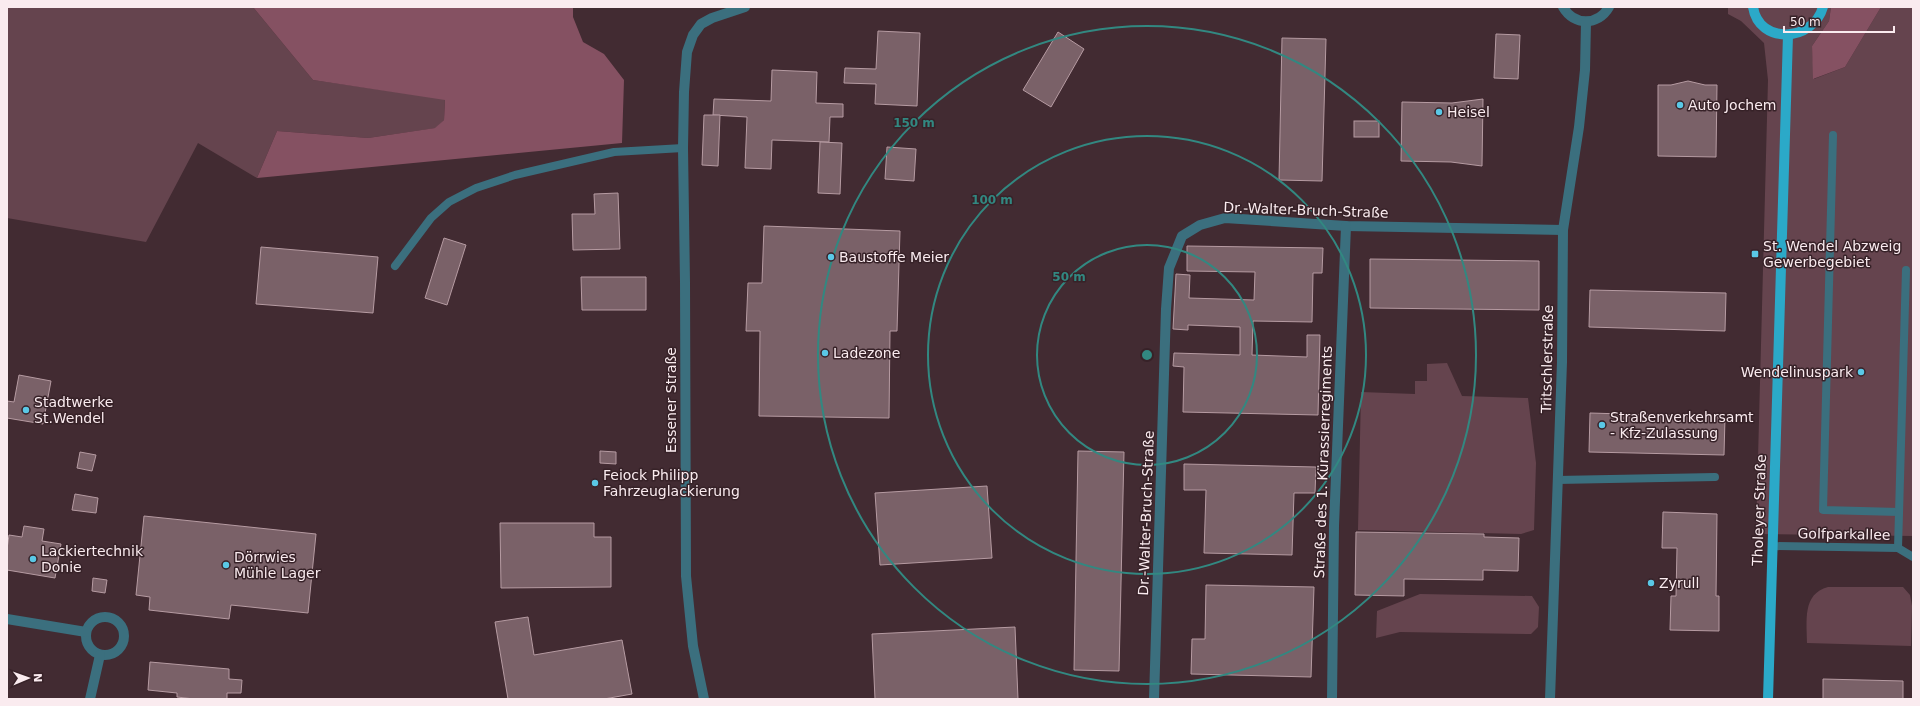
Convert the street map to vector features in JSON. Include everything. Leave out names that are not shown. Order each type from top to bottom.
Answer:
[{"type":"main road","points":[[1753,7],[1758,20],[1766,28],[1777,33],[1788,35],[1798,34],[1807,29],[1815,22],[1823,7]]},
{"type":"main road","name":"Tholeyer Straße","points":[[1768,699],[1788,35]]},
{"type":"street","name":"Essener Straße","points":[[704,699],[693,646],[686,576],[683,148],[684,92],[687,52],[693,35],[701,24],[712,18],[745,7]]},
{"type":"street","points":[[1563,7],[1571,17],[1586,22],[1600,17],[1609,7]]},
{"type":"street","name":"Tritschlerstraße","points":[[1550,699],[1562,362],[1563,230],[1586,70],[1586,22]]},
{"type":"street","name":"Dr.-Walter-Bruch-Straße","points":[[1154,699],[1166,309],[1169,268],[1182,236],[1200,225],[1226,218],[1346,226],[1563,230]]},
{"type":"street","name":"Straße des 1. Kürassierregiments","points":[[1332,699],[1334,526],[1346,226]]},
{"type":"street","points":[[105,616],[117,620],[122,625],[125,638],[120,648],[111,655],[100,654],[90,648],[86,638],[86,632],[93,621],[105,616]]},
{"type":"street","points":[[7,619],[86,632]]},
{"type":"street","points":[[90,699],[100,654]]},
{"type":"lane","points":[[1833,135],[1823,510],[1899,512]]},
{"type":"lane","points":[[395,266],[431,218],[449,202],[476,188],[514,175],[614,152],[683,148]]},
{"type":"lane","points":[[1898,548],[1906,270]]},
{"type":"lane","points":[[1557,480],[1715,477]]},
{"type":"lane","name":"Golfparkallee","points":[[1772,546],[1898,548],[1913,557]]},
{"type":"shaded area","points":[[7,7],[253,7],[313,80],[445,99],[444,120],[436,128],[368,138],[277,131],[257,178],[198,143],[146,242],[7,218]]},
{"type":"shaded area","points":[[253,7],[573,7],[573,17],[583,42],[604,54],[624,80],[622,143],[257,178],[277,131],[368,138],[435,128],[444,120],[445,100],[313,80]]},
{"type":"shaded area","points":[[1728,7],[1831,7],[1829,21],[1812,46],[1814,79],[1845,67],[1881,7],[1913,7],[1913,536],[1756,534],[1768,80],[1764,43],[1741,21],[1728,14]]},
{"type":"shaded area","points":[[1831,7],[1881,7],[1845,67],[1813,79],[1812,46],[1829,21]]},
{"type":"shaded area","points":[[1447,363],[1462,396],[1528,398],[1536,463],[1534,530],[1521,534],[1358,530],[1361,392],[1415,394],[1415,381],[1427,381],[1427,364]]},
{"type":"shaded area","points":[[1828,587],[1903,587],[1910,595],[1912,606],[1911,646],[1807,643],[1807,617],[1810,602],[1820,591]]},
{"type":"shaded area","points":[[1420,594],[1532,596],[1539,607],[1538,627],[1531,634],[1400,632],[1376,638],[1377,611]]},
{"type":"building","points":[[878,31],[920,33],[917,106],[875,104],[876,84],[844,83],[845,68],[876,69]]},
{"type":"building","points":[[1058,32],[1084,49],[1051,107],[1023,90]]},
{"type":"building","points":[[1496,34],[1520,35],[1518,79],[1494,78]]},
{"type":"building","points":[[1282,38],[1326,39],[1322,181],[1279,180]]},
{"type":"building","points":[[772,70],[817,72],[816,103],[843,104],[843,117],[830,117],[829,142],[772,140],[771,169],[745,168],[747,117],[713,115],[714,99],[771,101]]},
{"type":"building","points":[[1688,81],[1705,85],[1717,85],[1716,157],[1658,156],[1658,85],[1671,85]]},
{"type":"building","points":[[1483,99],[1482,166],[1451,162],[1401,161],[1402,102],[1452,103]]},
{"type":"building","points":[[704,115],[720,115],[718,166],[702,165]]},
{"type":"building","points":[[1354,121],[1379,121],[1379,137],[1354,137]]},
{"type":"building","points":[[820,142],[842,143],[840,194],[818,193]]},
{"type":"building","points":[[887,147],[916,149],[914,181],[885,179]]},
{"type":"building","points":[[618,193],[620,249],[573,250],[572,214],[595,214],[594,194]]},
{"type":"building","points":[[764,226],[900,231],[897,331],[890,331],[889,418],[759,416],[760,331],[746,331],[748,283],[762,283]]},
{"type":"building","points":[[444,238],[466,245],[447,305],[425,298]]},
{"type":"building","points":[[1187,246],[1323,248],[1322,273],[1313,273],[1312,322],[1253,321],[1252,355],[1307,357],[1307,335],[1320,335],[1318,415],[1183,412],[1184,367],[1173,366],[1174,353],[1240,355],[1240,327],[1188,325],[1188,330],[1173,329],[1176,274],[1190,275],[1189,298],[1254,300],[1255,272],[1187,271]]},
{"type":"building","points":[[261,247],[378,257],[373,313],[256,304]]},
{"type":"building","points":[[1370,259],[1539,261],[1539,310],[1370,308]]},
{"type":"building","points":[[581,277],[646,277],[646,310],[582,310]]},
{"type":"building","points":[[1590,290],[1726,293],[1725,331],[1589,327]]},
{"type":"building","name":"Stadtwerke St.Wendel","points":[[19,375],[51,381],[43,424],[7,418],[7,401],[14,402]]},
{"type":"building","points":[[1590,413],[1725,417],[1724,455],[1589,452]]},
{"type":"building","points":[[600,451],[616,452],[616,464],[600,463]]},
{"type":"building","points":[[1078,451],[1124,452],[1119,671],[1074,670]]},
{"type":"building","points":[[80,452],[96,455],[92,471],[77,468]]},
{"type":"building","points":[[1184,464],[1316,467],[1315,493],[1294,493],[1292,555],[1204,553],[1206,490],[1184,490]]},
{"type":"building","points":[[987,486],[992,558],[880,565],[875,493]]},
{"type":"building","points":[[75,494],[98,498],[96,513],[72,510]]},
{"type":"building","points":[[1663,512],[1717,514],[1716,596],[1719,596],[1719,631],[1670,630],[1671,596],[1676,596],[1677,548],[1662,548]]},
{"type":"building","name":"Dörrwies Mühle Lager","points":[[144,516],[316,534],[308,613],[231,605],[229,619],[149,610],[150,597],[136,595]]},
{"type":"building","points":[[500,523],[594,523],[594,537],[611,537],[611,587],[501,588]]},
{"type":"building","name":"Lackiertechnik Donie","points":[[24,526],[44,529],[42,541],[61,544],[55,578],[7,570],[9,535],[22,537]]},
{"type":"building","points":[[1356,532],[1484,534],[1484,537],[1519,538],[1518,571],[1483,570],[1483,580],[1404,579],[1404,596],[1355,595]]},
{"type":"building","points":[[93,578],[107,580],[105,593],[92,591]]},
{"type":"building","points":[[1206,585],[1314,587],[1311,677],[1191,674],[1192,639],[1205,639]]},
{"type":"building","points":[[528,617],[534,655],[622,640],[632,694],[604,699],[508,699],[495,622]]},
{"type":"building","points":[[1015,627],[1018,699],[875,699],[872,634]]},
{"type":"building","points":[[150,662],[229,669],[229,679],[242,680],[241,693],[227,693],[227,699],[194,699],[177,697],[177,693],[148,690]]},
{"type":"building","points":[[1823,679],[1903,681],[1903,699],[1823,699]]},
{"type":"place","name":"Auto Jochem","points":[[1680,105]]},
{"type":"place","name":"Heisel","points":[[1439,112]]},
{"type":"place","name":"St. Wendel Abzweig Gewerbegebiet","points":[[1755,254]]},
{"type":"place","name":"Baustoffe Meier","points":[[831,257]]},
{"type":"place","name":"Ladezone","points":[[825,353]]},
{"type":"place","name":"Wendelinuspark","points":[[1861,372]]},
{"type":"place","name":"Stadtwerke St.Wendel","points":[[26,410]]},
{"type":"place","name":"Straßenverkehrsamt - Kfz-Zulassung","points":[[1602,425]]},
{"type":"place","name":"Feiock Philipp Fahrzeuglackierung","points":[[595,483]]},
{"type":"place","name":"Lackiertechnik Donie","points":[[33,559]]},
{"type":"place","name":"Dörrwies Mühle Lager","points":[[226,565]]},
{"type":"place","name":"Zyrull","points":[[1651,583]]}]
